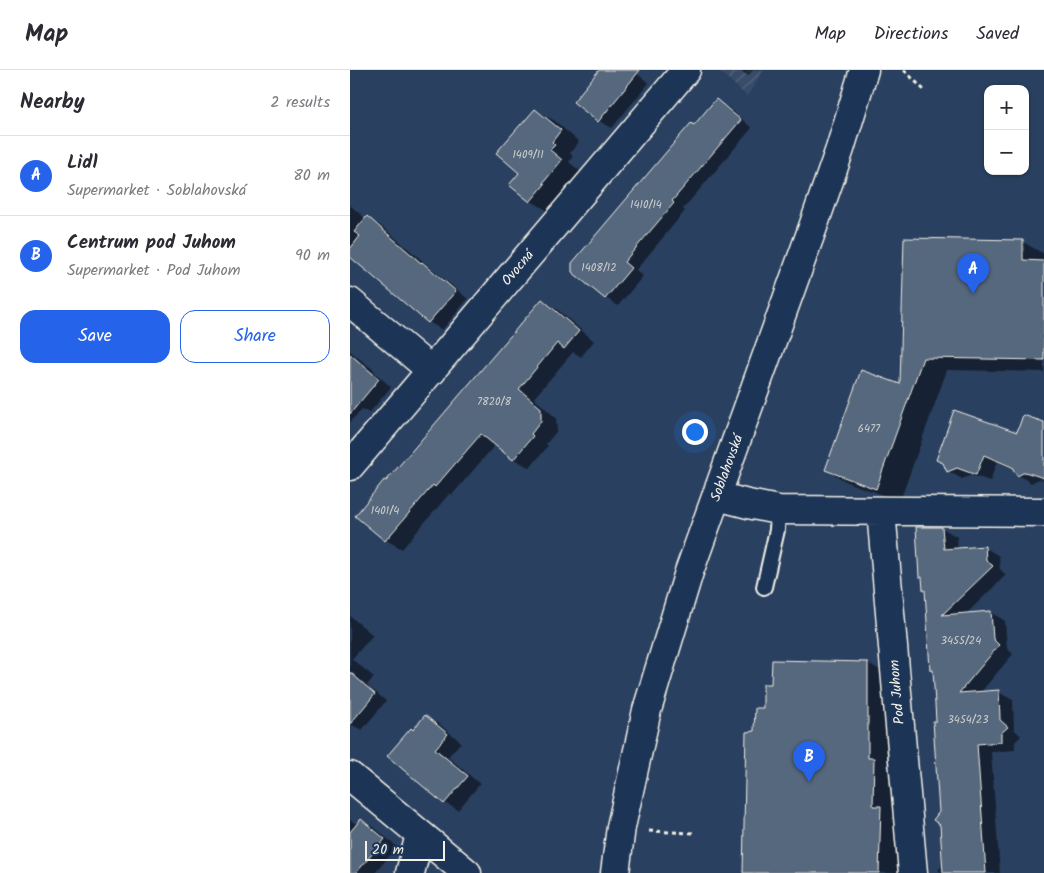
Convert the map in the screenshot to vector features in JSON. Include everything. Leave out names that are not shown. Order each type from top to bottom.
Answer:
[{"type":"street","name":"Ovocná","points":[[350,466],[686,70]]},
{"type":"street","name":"Soblahovská","points":[[615,873],[621,827],[647,710],[689,572],[816,218],[840,149],[864,70]]},
{"type":"street","points":[[350,302],[432,371]]},
{"type":"street","points":[[717,496],[778,510],[1044,512]]},
{"type":"street","name":"Pod Juhom","points":[[881,511],[913,873]]},
{"type":"street","points":[[350,776],[467,873]]},
{"type":"street","points":[[410,873],[420,835]]},
{"type":"lane","points":[[764,587],[777,530],[778,510]]},
{"type":"path","points":[[904,70],[924,90]]},
{"type":"path","points":[[652,831],[693,833]]},
{"type":"shaded area","points":[[718,70],[764,70],[747,96]]},
{"type":"building","points":[[599,70],[640,70],[598,122],[573,102]]},
{"type":"building","points":[[716,99],[741,120],[672,201],[674,203],[624,262],[631,268],[605,299],[572,272],[572,263],[691,123],[694,125]]},
{"type":"building","points":[[535,109],[561,130],[552,142],[555,145],[550,150],[562,160],[530,202],[509,185],[519,173],[496,153]]},
{"type":"building","points":[[367,216],[456,291],[428,323],[350,257],[350,249],[360,236],[354,232]]},
{"type":"building","points":[[904,238],[1023,240],[1023,260],[1044,261],[1044,360],[923,358],[876,489],[825,470],[861,370],[900,384]]},
{"type":"building","points":[[542,299],[579,331],[564,349],[557,343],[519,389],[541,408],[541,421],[531,434],[533,436],[513,460],[481,434],[435,487],[433,485],[385,541],[355,516],[384,480],[386,481]]},
{"type":"building","points":[[350,354],[379,379],[350,414]]},
{"type":"building","points":[[954,410],[1017,432],[1023,415],[1044,422],[1044,478],[1025,472],[1017,476],[1012,467],[984,455],[976,475],[957,468],[947,472],[943,463],[936,460]]},
{"type":"building","points":[[916,527],[942,527],[944,549],[985,546],[986,560],[993,566],[942,615],[991,611],[993,639],[999,645],[959,693],[999,690],[1000,720],[1008,727],[1001,733],[1001,742],[977,744],[986,873],[943,873],[940,825],[933,820],[939,812],[933,721],[936,721],[933,670],[930,670],[925,590],[923,590],[922,577],[919,577]]},
{"type":"building","points":[[772,660],[868,662],[868,758],[874,758],[873,806],[881,806],[879,873],[743,873],[746,732],[754,731],[755,708],[763,708],[763,684],[771,684]]},
{"type":"building","points":[[350,672],[375,694],[350,724]]},
{"type":"building","points":[[425,715],[448,734],[435,749],[468,776],[444,804],[387,756]]},
{"type":"building","points":[[361,819],[385,839],[356,873],[350,873],[350,832]]},
{"type":"place","name":"Lidl","points":[[973,294]]},
{"type":"place","name":"Centrum pod Juhom","points":[[809,782]]}]
